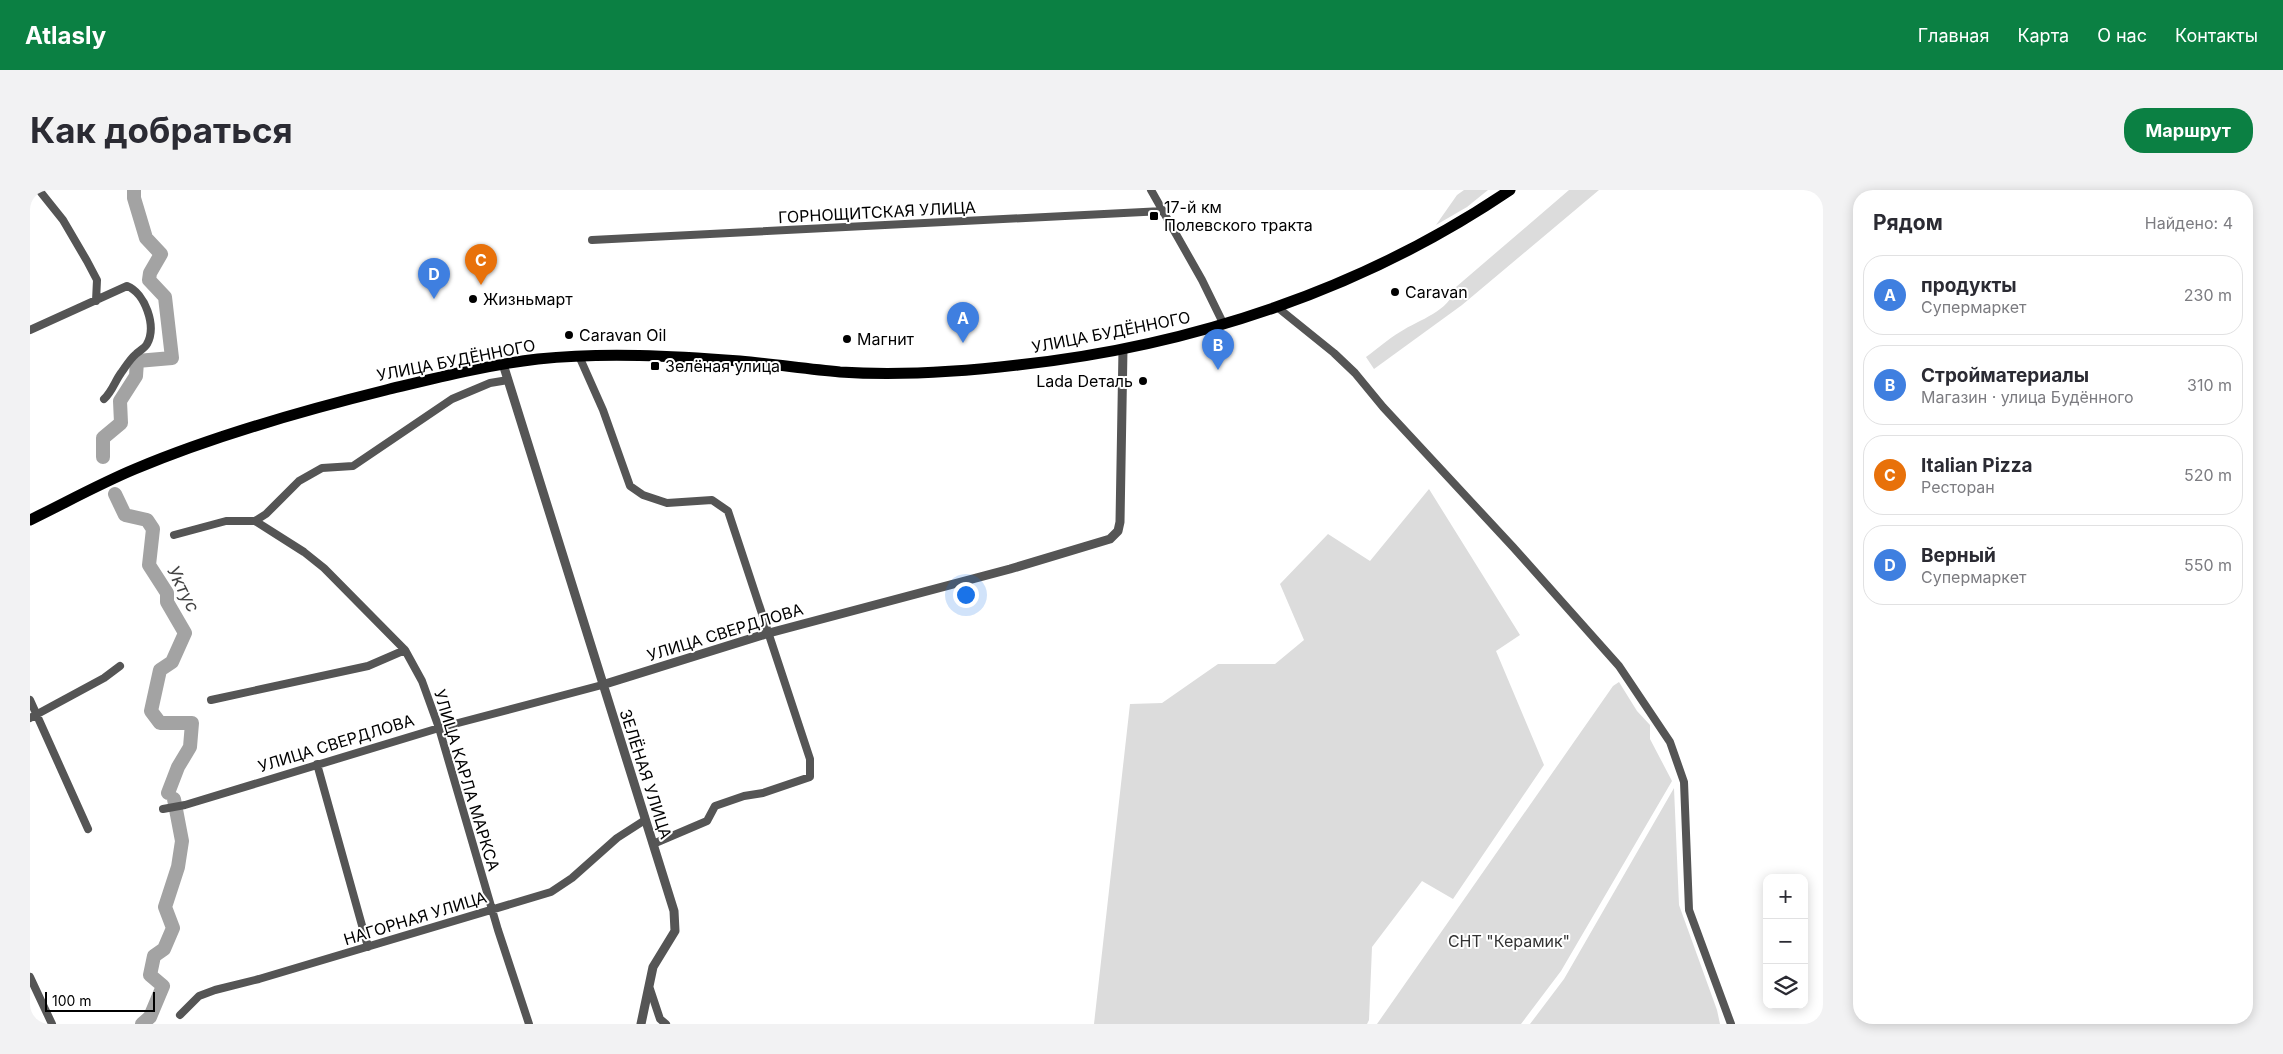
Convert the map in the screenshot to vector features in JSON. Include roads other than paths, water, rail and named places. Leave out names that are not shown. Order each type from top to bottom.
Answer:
[{"type":"main road","name":"УЛИЦА БУДЁННОГО","points":[[30,520],[130,471],[226,435],[344,401],[431,379],[503,364],[579,356],[690,358],[840,372],[942,373],[1068,360],[1123,349],[1224,325],[1277,307],[1419,246],[1481,210],[1510,190]]},
{"type":"street","points":[[39,190],[63,220],[87,260],[97,280],[96,301]]},
{"type":"street","points":[[1151,190],[1202,280],[1224,325]]},
{"type":"street","name":"ГОРНОЩИТСКАЯ УЛИЦА","points":[[592,240],[1163,211]]},
{"type":"street","points":[[30,330],[127,286],[140,295],[150,321],[147,345],[131,360],[104,399]]},
{"type":"street","points":[[1277,307],[1349,367],[1383,407],[1513,547],[1619,666],[1670,742],[1684,782],[1688,910],[1731,1024]]},
{"type":"street","name":"УЛИЦА СВЕРДЛОВА","points":[[163,809],[186,805],[439,728],[602,685],[769,632],[1010,569],[1104,541],[1114,536],[1120,522],[1123,349]]},
{"type":"street","points":[[579,356],[603,410],[630,486],[643,495],[667,502],[712,500],[728,511],[810,759],[810,777],[763,793],[744,796],[715,806],[707,821],[653,844]]},
{"type":"street","name":"ЗЕЛЁНАЯ УЛИЦА","points":[[503,364],[674,911],[675,931],[653,967],[650,989],[641,1024]]},
{"type":"street","points":[[174,535],[226,521],[255,521],[266,514],[299,481],[322,468],[353,466],[452,399],[490,383],[508,380]]},
{"type":"street","name":"УЛИЦА КАРЛА МАРКСА","points":[[255,521],[304,552],[324,568],[405,650],[422,681],[439,728],[492,910],[529,1024]]},
{"type":"street","points":[[211,700],[368,666],[405,650]]},
{"type":"street","points":[[33,716],[104,678],[120,666]]},
{"type":"street","points":[[30,700],[33,716],[88,829]]},
{"type":"street","points":[[317,764],[368,947]]},
{"type":"street","name":"НАГОРНАЯ УЛИЦА","points":[[180,1015],[199,996],[215,990],[368,947],[551,892],[572,878],[617,838],[645,820]]},
{"type":"street","points":[[30,977],[52,1024]]},
{"type":"street","points":[[650,989],[660,1019],[666,1024]]},
{"type":"waterway","name":"Уктус","points":[[103,457],[103,438],[121,423],[120,401],[136,376],[137,361],[172,358],[165,297],[149,280],[150,273],[161,254],[146,238],[134,198],[134,190]]},
{"type":"waterway","name":"Уктус","points":[[115,494],[125,515],[147,520],[153,529],[149,565],[167,593],[167,602],[185,633],[172,662],[160,670],[151,711],[160,723],[192,723],[190,747],[178,767],[168,793]]},
{"type":"waterway","name":"Уктус","points":[[142,1024],[150,1017],[163,986],[150,975],[154,956],[164,949],[173,928],[165,907],[178,867],[182,841],[174,799]]},
{"type":"place","name":"17-й км Полевского тракта","points":[[1154,216]]},
{"type":"place","name":"Italian Pizza","points":[[481,285]]},
{"type":"place","name":"Caravan","points":[[1395,292]]},
{"type":"place","name":"Верный","points":[[434,299]]},
{"type":"place","name":"Жизньмарт","points":[[473,299]]},
{"type":"place","name":"Caravan Oil","points":[[569,335]]},
{"type":"place","name":"Магнит","points":[[847,339]]},
{"type":"place","name":"продукты","points":[[963,343]]},
{"type":"place","name":"Зелёная улица","points":[[655,366]]},
{"type":"place","name":"Стройматериалы","points":[[1218,370]]},
{"type":"place","name":"Lada Dеталь","points":[[1143,381]]},
{"type":"park label","name":"СНТ \"Керамик\"","points":[[1509,941]]}]
